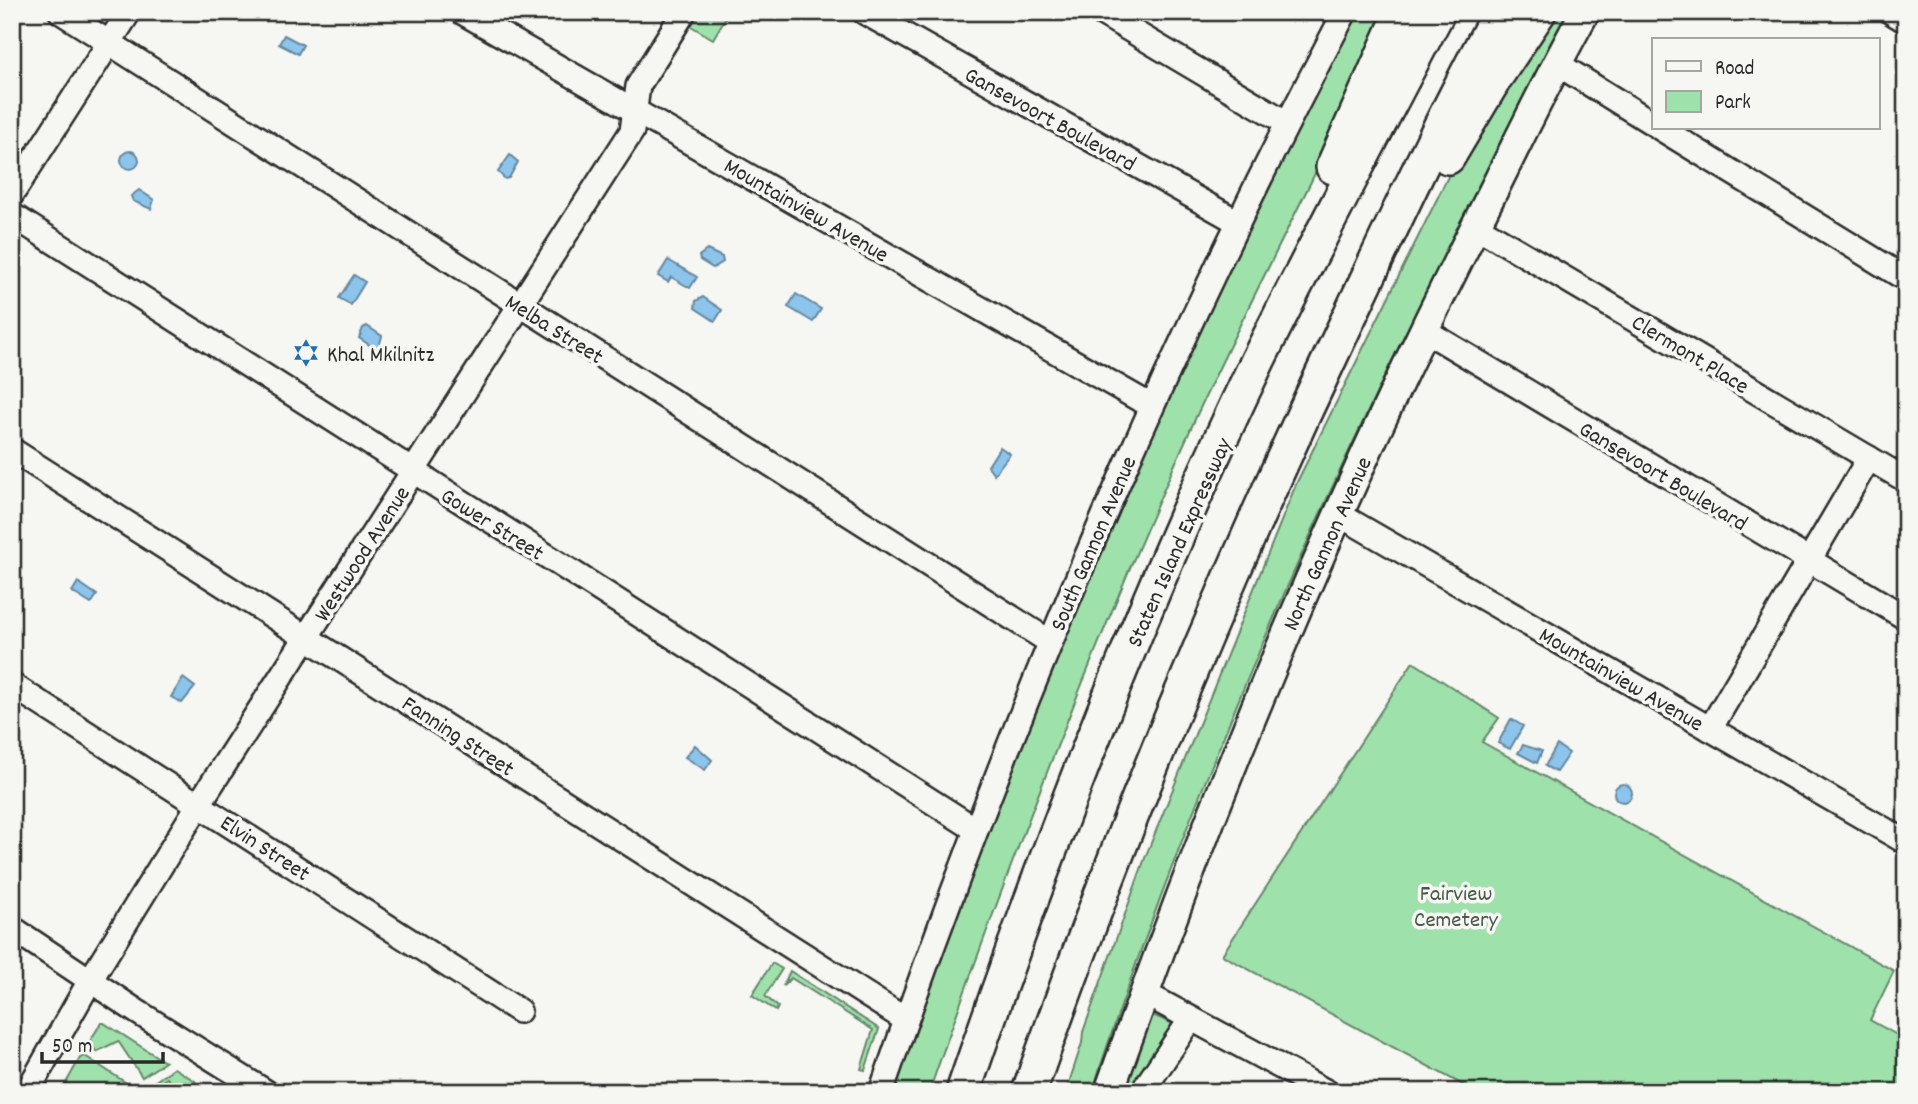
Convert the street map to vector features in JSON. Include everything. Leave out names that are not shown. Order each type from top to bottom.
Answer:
[{"type":"highway","points":[[1310,257],[1328,177],[1402,12]]},
{"type":"highway","name":"Staten Island Expressway","points":[[963,1092],[1014,947],[1118,680],[1214,457],[1310,257],[1438,12]]},
{"type":"highway","points":[[1029,1092],[1093,914],[1178,698],[1247,538],[1419,168],[1500,12]]},
{"type":"highway","points":[[1345,326],[1495,78],[1539,12]]},
{"type":"main road","name":"North Gannon Avenue","points":[[1109,1092],[1143,993],[1246,726],[1338,514],[1424,330],[1556,63],[1585,12]]},
{"type":"street","name":"Melba Street","points":[[61,12],[1049,642]]},
{"type":"street","points":[[12,194],[129,12]]},
{"type":"street","name":"Mountainview Avenue","points":[[462,12],[1152,406]]},
{"type":"street","name":"Westwood Avenue","points":[[27,1092],[91,979],[199,804],[518,304],[632,131],[638,86],[684,12]]},
{"type":"street","name":"Gansevoort Boulevard","points":[[864,12],[1238,222]]},
{"type":"street","points":[[1100,12],[1287,123]]},
{"type":"street","name":"South Gannon Avenue","points":[[881,1092],[975,829],[1049,642],[1152,406],[1238,222],[1345,12]]},
{"type":"street","points":[[1891,12],[1906,22]]},
{"type":"street","points":[[1556,63],[1652,123]]},
{"type":"street","points":[[1663,130],[1906,279]]},
{"type":"street","name":"Gower Street","points":[[12,215],[975,829]]},
{"type":"street","name":"Clermont Place","points":[[1476,226],[1906,480]]},
{"type":"street","name":"Gansevoort Boulevard","points":[[1424,330],[1906,618]]},
{"type":"street","name":"Fanning Street","points":[[12,450],[906,1020]]},
{"type":"street","points":[[1710,729],[1869,458]]},
{"type":"street","name":"Mountainview Avenue","points":[[1338,514],[1906,842]]},
{"type":"street","name":"Elvin Street","points":[[12,685],[519,1011]]},
{"type":"street","points":[[12,928],[136,1011],[266,1092]]},
{"type":"street","points":[[1143,993],[1327,1092]]},
{"type":"street","points":[[1142,1092],[1191,1019]]},
{"type":"green space","points":[[691,12],[729,12],[713,39],[684,22]]},
{"type":"green space","points":[[1358,12],[1389,12],[1344,114],[1196,417],[1123,583],[1022,836],[929,1092],[892,1092],[994,816],[1105,543],[1226,275]]},
{"type":"green space","points":[[1547,12],[1571,12],[1435,274],[1370,407],[1248,677],[1140,952],[1092,1092],[1066,1092],[1083,1032],[1145,858],[1297,482],[1474,124]]},
{"type":"green space","name":"Fairview Cemetery","points":[[1413,662],[1499,718],[1482,742],[1894,971],[1870,1020],[1906,1040],[1906,1092],[1476,1092],[1222,955]]},
{"type":"green space","points":[[772,963],[782,969],[765,996],[778,1007],[776,1011],[752,995]]},
{"type":"green space","points":[[790,971],[879,1029],[865,1070],[861,1069],[873,1030],[791,978],[783,986]]},
{"type":"green space","points":[[1150,1014],[1171,1023],[1173,1028],[1132,1092],[1119,1092]]},
{"type":"green space","points":[[101,1023],[165,1062],[142,1077],[118,1041],[96,1052],[90,1041]]},
{"type":"green space","points":[[85,1056],[131,1086],[131,1092],[124,1092],[121,1087],[112,1092],[61,1092],[80,1058]]},
{"type":"green space","points":[[174,1068],[195,1081],[199,1092],[176,1092],[167,1078],[146,1092],[140,1092]]},
{"type":"water","points":[[284,35],[303,45],[298,54],[279,44]]},
{"type":"water","points":[[130,151],[136,154],[139,160],[136,166],[130,169],[124,166],[121,160],[124,154]]},
{"type":"water","points":[[510,155],[518,162],[509,178],[505,179],[498,172]]},
{"type":"water","points":[[139,190],[154,200],[151,209],[133,201],[131,196]]},
{"type":"water","points":[[707,250],[722,257],[723,262],[713,268],[700,260],[699,256]]},
{"type":"water","points":[[668,260],[697,277],[690,288],[671,277],[668,282],[658,276]]},
{"type":"water","points":[[354,275],[365,282],[351,305],[339,298]]},
{"type":"water","points":[[796,294],[821,309],[813,322],[788,307]]},
{"type":"water","points":[[703,297],[722,310],[715,321],[695,308],[696,301]]},
{"type":"water","points":[[367,326],[382,336],[379,347],[374,348],[359,338],[363,328]]},
{"type":"water","points":[[1000,447],[1010,454],[994,474],[988,466]]},
{"type":"water","points":[[78,582],[97,595],[91,604],[72,592]]},
{"type":"water","points":[[183,678],[195,687],[182,703],[171,697]]},
{"type":"water","points":[[1511,719],[1523,726],[1510,749],[1498,743]]},
{"type":"water","points":[[695,745],[712,760],[705,770],[685,757]]},
{"type":"water","points":[[1523,745],[1542,751],[1537,763],[1518,753]]},
{"type":"water","points":[[1557,745],[1569,753],[1556,772],[1545,766]]},
{"type":"water","points":[[1623,784],[1629,787],[1632,793],[1629,799],[1623,802],[1617,799],[1614,793],[1617,787]]},
{"type":"place","name":"Khal Mkilnitz","points":[[306,353]]}]
